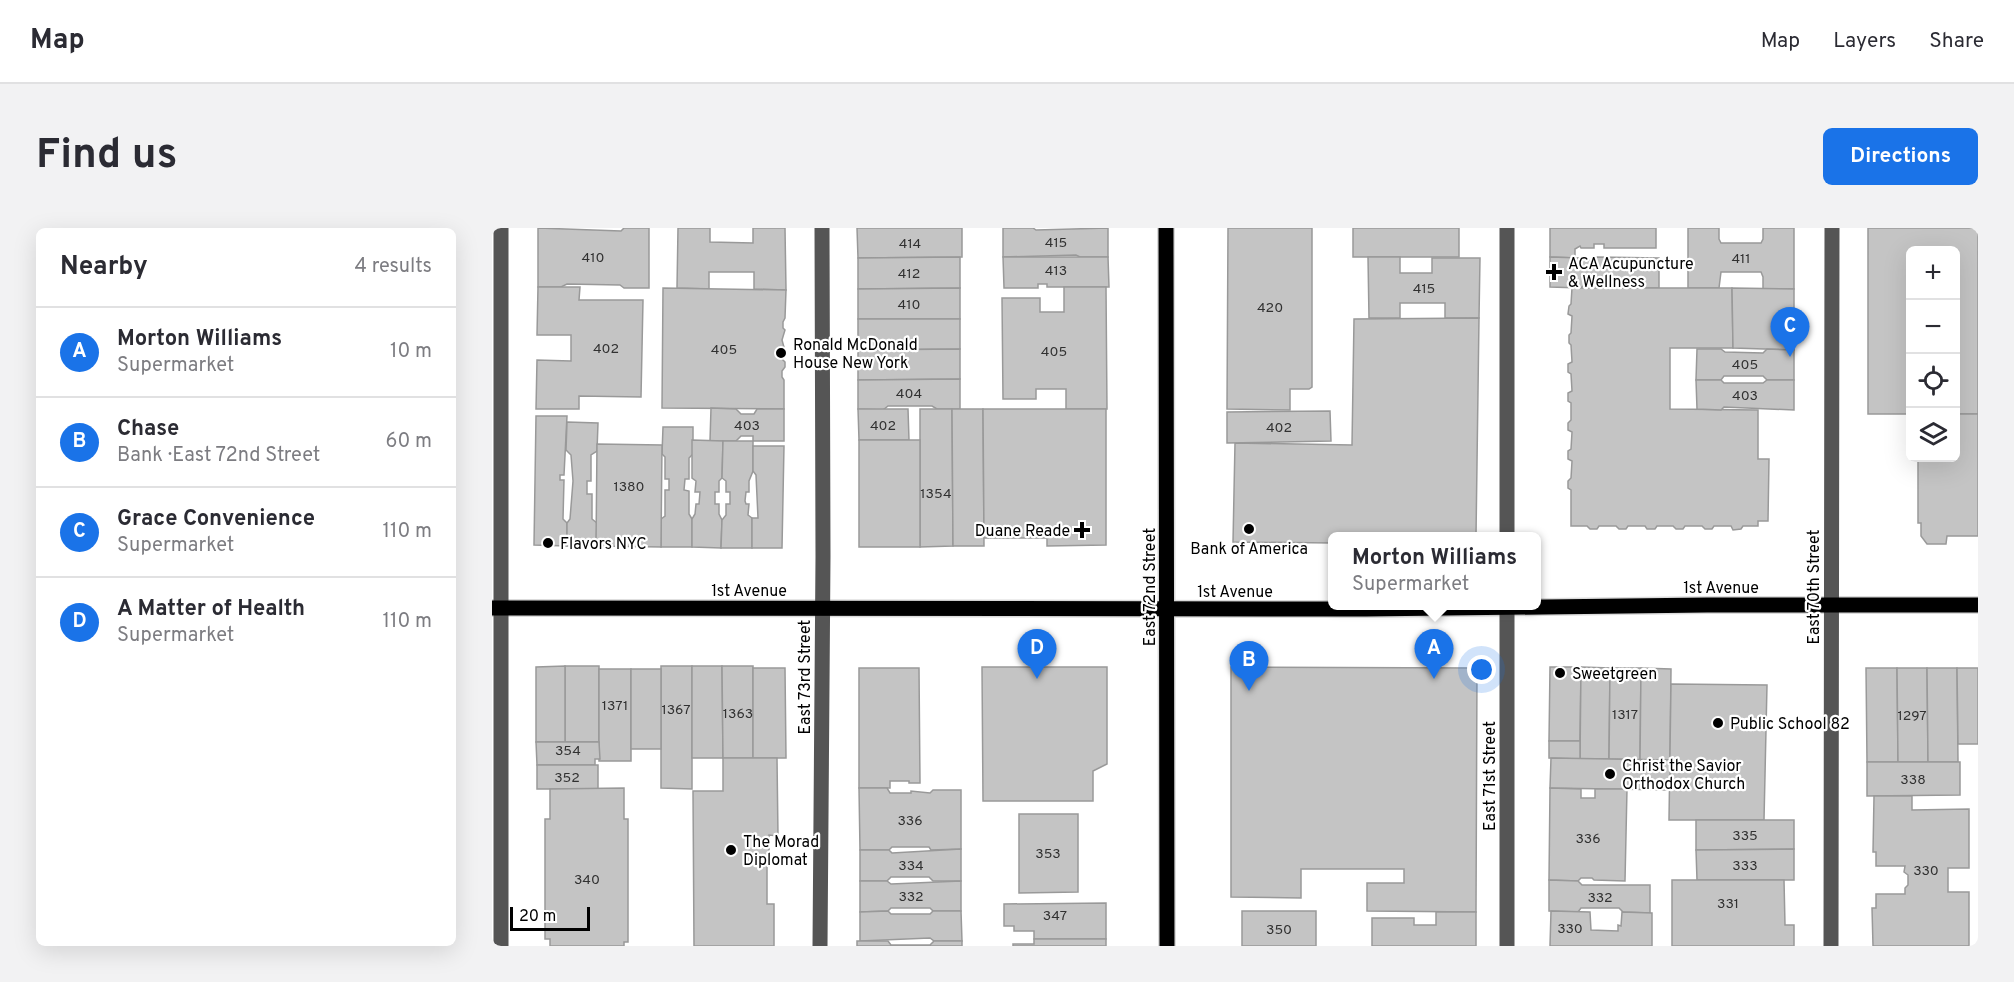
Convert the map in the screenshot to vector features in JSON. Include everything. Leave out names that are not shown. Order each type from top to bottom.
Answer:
[{"type":"main road","name":"East 72nd Street","points":[[1166,228],[1167,946]]},
{"type":"main road","name":"1st Avenue","points":[[1541,606],[1978,605]]},
{"type":"main road","name":"1st Avenue","points":[[496,608],[1328,608]]},
{"type":"street","points":[[501,228],[496,608],[501,946]]},
{"type":"street","name":"East 73rd Street","points":[[820,946],[823,608],[822,228]]},
{"type":"street","points":[[1507,228],[1507,532]]},
{"type":"street","name":"East 70th Street","points":[[1830,946],[1832,228]]},
{"type":"street","name":"East 71st Street","points":[[1507,610],[1507,946]]},
{"type":"building","points":[[538,228],[621,231],[624,228],[649,228],[649,288],[567,284],[561,287],[538,287]]},
{"type":"building","points":[[678,228],[710,228],[710,242],[753,243],[753,228],[785,228],[786,290],[754,289],[754,272],[709,272],[709,289],[677,288]]},
{"type":"building","points":[[857,228],[962,228],[962,257],[858,258]]},
{"type":"building","points":[[1003,228],[1033,228],[1036,230],[1108,228],[1108,257],[1076,255],[1003,257]]},
{"type":"building","points":[[1228,228],[1312,228],[1312,387],[1290,389],[1290,410],[1227,409]]},
{"type":"building","points":[[1353,228],[1459,228],[1459,257],[1353,257]]},
{"type":"building","points":[[1550,228],[1656,228],[1656,248],[1604,248],[1604,244],[1594,244],[1594,248],[1581,248],[1580,246],[1575,249],[1575,258],[1550,257]]},
{"type":"building","points":[[1688,228],[1719,228],[1721,243],[1761,243],[1763,228],[1794,228],[1794,289],[1763,289],[1761,272],[1721,272],[1719,288],[1688,288]]},
{"type":"building","points":[[1868,228],[1978,228],[1978,414],[1960,414],[1960,246],[1906,246],[1906,414],[1868,414]]},
{"type":"building","points":[[960,257],[960,288],[858,289],[858,258]]},
{"type":"building","points":[[1003,257],[1108,257],[1109,287],[1047,287],[1047,284],[1038,284],[1038,288],[1004,288]]},
{"type":"building","points":[[1368,257],[1400,257],[1400,273],[1432,273],[1432,258],[1480,258],[1479,318],[1445,318],[1445,303],[1400,303],[1400,318],[1369,318]]},
{"type":"building","points":[[1550,257],[1584,260],[1594,260],[1597,257],[1659,258],[1659,288],[1597,288],[1594,285],[1584,285],[1581,288],[1550,287]]},
{"type":"building","points":[[538,287],[580,287],[579,300],[643,300],[641,397],[579,396],[579,409],[536,409],[537,360],[571,361],[571,335],[537,335]]},
{"type":"building","points":[[1064,287],[1106,287],[1107,409],[1066,409],[1066,389],[1036,389],[1036,399],[1003,399],[1002,298],[1040,298],[1040,312],[1064,312]]},
{"type":"building","points":[[663,288],[786,290],[783,322],[785,330],[782,340],[785,351],[782,359],[785,362],[782,371],[784,409],[662,408]]},
{"type":"building","points":[[960,288],[960,319],[858,319],[858,289]]},
{"type":"building","points":[[1572,288],[1732,288],[1733,348],[1670,348],[1670,409],[1758,410],[1758,459],[1769,459],[1768,521],[1758,521],[1758,526],[1743,526],[1741,529],[1733,530],[1731,526],[1714,526],[1712,529],[1705,529],[1702,526],[1685,526],[1683,529],[1676,529],[1673,526],[1657,526],[1655,529],[1647,529],[1645,526],[1628,526],[1626,529],[1619,529],[1616,526],[1599,526],[1597,529],[1590,529],[1587,526],[1571,526],[1571,490],[1568,488],[1568,481],[1571,478],[1572,461],[1568,459],[1568,451],[1571,449],[1572,432],[1568,430],[1568,423],[1571,420],[1571,403],[1568,401],[1568,393],[1572,391],[1568,364],[1572,362],[1569,335],[1572,316],[1568,314]]},
{"type":"building","points":[[1732,288],[1794,289],[1794,350],[1733,348]]},
{"type":"building","points":[[1479,318],[1476,532],[1328,532],[1328,543],[1233,542],[1235,443],[1352,445],[1354,319]]},
{"type":"building","points":[[858,319],[960,319],[960,349],[858,350]]},
{"type":"building","points":[[960,349],[960,379],[858,380],[858,350]]},
{"type":"building","points":[[1697,349],[1763,353],[1767,349],[1794,350],[1794,380],[1767,380],[1763,376],[1724,376],[1721,380],[1696,380]]},
{"type":"building","points":[[960,379],[960,409],[937,409],[932,406],[888,406],[883,410],[858,409],[858,380]]},
{"type":"building","points":[[1696,380],[1763,383],[1767,380],[1794,380],[1794,410],[1724,407],[1721,410],[1697,409]]},
{"type":"building","points":[[711,408],[736,409],[741,414],[754,414],[757,409],[784,409],[784,441],[753,441],[753,436],[741,436],[736,441],[710,441]]},
{"type":"building","points":[[858,409],[908,409],[909,440],[859,440]]},
{"type":"building","points":[[920,409],[952,409],[953,546],[920,547]]},
{"type":"building","points":[[952,409],[983,409],[984,546],[953,546]]},
{"type":"building","points":[[983,409],[1106,409],[1106,545],[1047,546],[1047,538],[984,538]]},
{"type":"building","points":[[1330,411],[1331,441],[1227,443],[1227,412]]},
{"type":"building","points":[[1960,414],[1978,414],[1978,536],[1947,536],[1946,544],[1927,544],[1921,536],[1921,523],[1918,523],[1918,462],[1960,462]]},
{"type":"building","points":[[536,416],[567,416],[564,475],[560,475],[560,480],[564,480],[563,519],[567,523],[567,546],[534,545]]},
{"type":"building","points":[[567,422],[598,423],[597,451],[591,455],[591,481],[587,481],[587,494],[592,494],[592,519],[597,523],[596,546],[567,546],[567,523],[570,519],[573,481],[571,455],[566,450]]},
{"type":"building","points":[[663,427],[693,427],[693,454],[689,458],[689,479],[685,479],[684,490],[689,491],[692,547],[661,547],[661,519],[665,516],[665,490],[669,490],[669,479],[665,479],[665,457],[662,454]]},
{"type":"building","points":[[692,440],[723,441],[722,478],[719,481],[719,492],[715,492],[715,504],[719,504],[719,514],[722,520],[721,548],[692,547],[692,519],[696,504],[699,504],[700,492],[695,492],[696,481],[692,478]]},
{"type":"building","points":[[859,440],[920,440],[920,547],[859,547]]},
{"type":"building","points":[[723,441],[753,441],[753,471],[745,501],[749,504],[748,515],[752,518],[752,548],[721,548],[722,520],[726,515],[726,504],[730,504],[730,492],[726,492],[726,481],[722,478]]},
{"type":"building","points":[[597,444],[662,445],[661,547],[596,546]]},
{"type":"building","points":[[753,446],[784,446],[782,548],[752,548],[752,518],[758,518]]},
{"type":"building","points":[[565,666],[599,666],[599,742],[565,742]]},
{"type":"building","points":[[565,666],[565,742],[536,742],[536,667]]},
{"type":"building","points":[[661,666],[692,666],[692,789],[661,788]]},
{"type":"building","points":[[692,666],[722,666],[723,758],[692,758]]},
{"type":"building","points":[[722,666],[753,666],[753,758],[723,758]]},
{"type":"building","points":[[982,667],[1107,667],[1107,764],[1093,771],[1093,801],[983,801]]},
{"type":"building","points":[[1231,667],[1477,668],[1476,912],[1367,911],[1367,883],[1404,883],[1404,869],[1301,869],[1301,898],[1231,897]]},
{"type":"building","points":[[1550,667],[1581,667],[1580,741],[1549,741]]},
{"type":"building","points":[[1581,667],[1610,668],[1609,759],[1580,759]]},
{"type":"building","points":[[753,668],[785,668],[786,758],[753,758]]},
{"type":"building","points":[[859,668],[919,668],[920,783],[890,781],[890,788],[859,788]]},
{"type":"building","points":[[1610,668],[1641,668],[1640,760],[1609,759]]},
{"type":"building","points":[[1641,668],[1671,669],[1670,760],[1640,760]]},
{"type":"building","points":[[1866,668],[1897,668],[1898,762],[1867,762]]},
{"type":"building","points":[[1897,668],[1927,668],[1928,762],[1898,762]]},
{"type":"building","points":[[1927,668],[1957,668],[1958,762],[1928,762]]},
{"type":"building","points":[[1957,668],[1978,668],[1978,744],[1958,744]]},
{"type":"building","points":[[599,669],[631,669],[631,761],[599,761]]},
{"type":"building","points":[[631,669],[661,669],[661,749],[631,749]]},
{"type":"building","name":"Public School 82","points":[[1671,684],[1767,685],[1764,820],[1669,820]]},
{"type":"building","points":[[1549,741],[1580,741],[1580,759],[1549,758]]},
{"type":"building","points":[[536,742],[599,742],[600,759],[595,759],[595,765],[537,765]]},
{"type":"building","name":"The Morad Diplomat","points":[[723,758],[777,758],[778,836],[769,835],[769,865],[767,865],[767,904],[774,904],[774,946],[694,946],[693,791],[723,791]]},
{"type":"building","name":"Christ the Savior Orthodox Church","points":[[1551,758],[1670,760],[1670,790],[1550,788]]},
{"type":"building","points":[[1867,762],[1960,762],[1960,795],[1867,796]]},
{"type":"building","points":[[537,765],[598,765],[598,789],[537,789]]},
{"type":"building","points":[[624,788],[624,819],[628,819],[628,942],[624,942],[624,946],[550,946],[550,939],[545,939],[545,819],[550,819],[550,789]]},
{"type":"building","points":[[859,788],[887,788],[890,793],[961,790],[961,849],[931,850],[929,847],[892,847],[889,850],[860,850]]},
{"type":"building","points":[[1550,788],[1581,789],[1581,798],[1595,798],[1595,789],[1627,789],[1625,881],[1594,880],[1592,878],[1581,878],[1578,881],[1549,880]]},
{"type":"building","points":[[1874,796],[1912,796],[1912,810],[1969,809],[1969,868],[1948,868],[1948,892],[1969,892],[1969,946],[1873,946],[1872,908],[1876,908],[1876,894],[1905,894],[1905,888],[1908,885],[1908,875],[1904,872],[1905,866],[1876,866],[1876,852],[1873,852]]},
{"type":"building","points":[[1019,814],[1078,814],[1078,892],[1019,893]]},
{"type":"building","points":[[1696,820],[1794,820],[1794,849],[1696,850]]},
{"type":"building","points":[[961,849],[961,881],[933,881],[929,877],[891,877],[887,881],[860,881],[860,850],[889,850],[892,853]]},
{"type":"building","points":[[1794,849],[1794,880],[1697,880],[1696,850]]},
{"type":"building","points":[[1549,880],[1578,881],[1582,885],[1650,885],[1650,913],[1623,912],[1619,908],[1581,908],[1578,912],[1549,911]]},
{"type":"building","points":[[1672,880],[1784,880],[1785,925],[1794,925],[1794,946],[1672,946]]},
{"type":"building","points":[[860,881],[887,881],[891,884],[961,881],[961,911],[891,908],[888,911],[860,912]]},
{"type":"building","points":[[1106,903],[1106,939],[1034,939],[1034,931],[1014,931],[1014,926],[1004,926],[1004,904]]},
{"type":"building","points":[[888,911],[891,914],[930,914],[933,911],[961,911],[962,941],[934,941],[930,938],[860,941],[860,912]]},
{"type":"building","points":[[1242,911],[1316,911],[1316,946],[1242,946]]},
{"type":"building","points":[[1551,911],[1590,912],[1591,930],[1618,931],[1618,925],[1621,926],[1622,912],[1652,913],[1652,946],[1550,946]]},
{"type":"building","points":[[1436,912],[1476,912],[1476,946],[1372,946],[1372,918],[1414,918],[1414,925],[1436,925]]},
{"type":"building","points":[[1034,939],[1106,939],[1106,946],[1013,946],[1013,944],[1034,944]]},
{"type":"building","points":[[857,941],[888,941],[891,945],[930,945],[934,941],[962,941],[962,946],[857,946]]},
{"type":"place","name":"ACA Acupuncture & Wellness","points":[[1554,272]]},
{"type":"place","name":"Ronald McDonald House New York","points":[[781,353]]},
{"type":"place","name":"Grace Convenience","points":[[1790,357]]},
{"type":"place","name":"Bank of America","points":[[1249,529]]},
{"type":"place","name":"Duane Reade","points":[[1082,530]]},
{"type":"place","name":"Flavors NYC","points":[[548,543]]},
{"type":"place","name":"Sweetgreen","points":[[1560,673]]},
{"type":"place","name":"A Matter of Health","points":[[1037,679]]},
{"type":"place","name":"Morton Williams","points":[[1434,679]]},
{"type":"place","name":"Chase","points":[[1249,691]]},
{"type":"place","name":"Public School 82","points":[[1718,723]]},
{"type":"place","name":"Christ the Savior Orthodox Church","points":[[1610,774]]},
{"type":"place","name":"The Morad Diplomat","points":[[731,850]]}]
